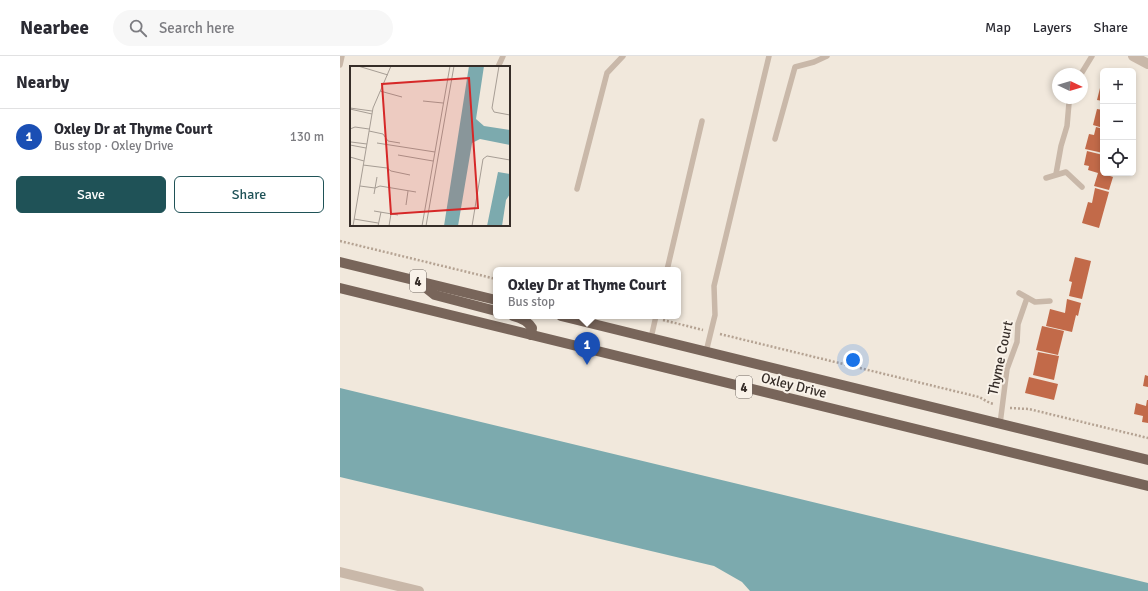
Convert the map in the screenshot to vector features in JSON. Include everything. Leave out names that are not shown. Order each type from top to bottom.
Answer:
[{"type":"main road","name":"4","points":[[340,262],[493,299]]},
{"type":"main road","points":[[417,280],[435,295],[493,310]]},
{"type":"main road","name":"Oxley Drive","points":[[340,288],[1148,486]]},
{"type":"main road","points":[[522,319],[530,324],[532,328],[531,335]]},
{"type":"main road","name":"Oxley Drive","points":[[573,319],[1148,460]]},
{"type":"street","points":[[1133,56],[1148,64]]},
{"type":"street","points":[[340,572],[419,591]]},
{"type":"lane","points":[[340,65],[342,56]]},
{"type":"lane","points":[[498,66],[503,56]]},
{"type":"lane","points":[[577,189],[607,73],[623,56]]},
{"type":"lane","points":[[706,352],[715,315],[714,286],[769,56]]},
{"type":"lane","points":[[775,138],[795,66],[814,62],[828,56]]},
{"type":"lane","points":[[1085,68],[1092,56]]},
{"type":"lane","points":[[1056,174],[1061,146],[1067,126],[1069,104]]},
{"type":"lane","points":[[668,267],[702,121]]},
{"type":"lane","points":[[1046,178],[1066,172],[1082,187]]},
{"type":"lane","points":[[1019,293],[1035,302],[1050,301]]},
{"type":"lane","name":"Thyme Court","points":[[1000,424],[1007,369],[1017,342],[1018,324],[1027,298]]},
{"type":"lane","points":[[651,338],[656,319]]},
{"type":"path","points":[[340,241],[493,278]]},
{"type":"path","points":[[663,319],[979,398],[990,403],[1014,409],[1029,409],[1148,438]]},
{"type":"water","points":[[340,388],[1148,583],[1148,591],[750,591],[742,582],[714,566],[340,477]]},
{"type":"building","points":[[1100,88],[1100,100],[1097,100]]},
{"type":"building","points":[[1097,109],[1100,110],[1100,127],[1093,125]]},
{"type":"building","points":[[1096,127],[1100,128],[1100,152],[1085,149],[1089,134],[1094,135]]},
{"type":"building","points":[[1087,151],[1100,154],[1100,176],[1113,177],[1109,190],[1094,186],[1098,173],[1088,170],[1089,166],[1084,165]]},
{"type":"building","points":[[1095,188],[1109,192],[1099,228],[1082,223],[1088,202],[1092,203]]},
{"type":"building","points":[[1075,257],[1091,261],[1082,299],[1069,296],[1072,282],[1069,281]]},
{"type":"building","points":[[1067,299],[1081,303],[1078,316],[1076,315],[1072,332],[1046,326],[1050,309],[1065,313]]},
{"type":"building","points":[[1042,326],[1064,331],[1058,355],[1036,350]]},
{"type":"building","points":[[1038,352],[1059,356],[1054,380],[1033,375]]},
{"type":"building","points":[[1145,375],[1148,376],[1148,387],[1143,386]]},
{"type":"building","points":[[1029,377],[1058,384],[1054,400],[1025,393]]},
{"type":"building","points":[[1147,400],[1148,423],[1142,422],[1143,416],[1134,414],[1136,403],[1146,406]]},
{"type":"place","name":"Oxley Dr at Thyme Court","points":[[587,365]]}]
